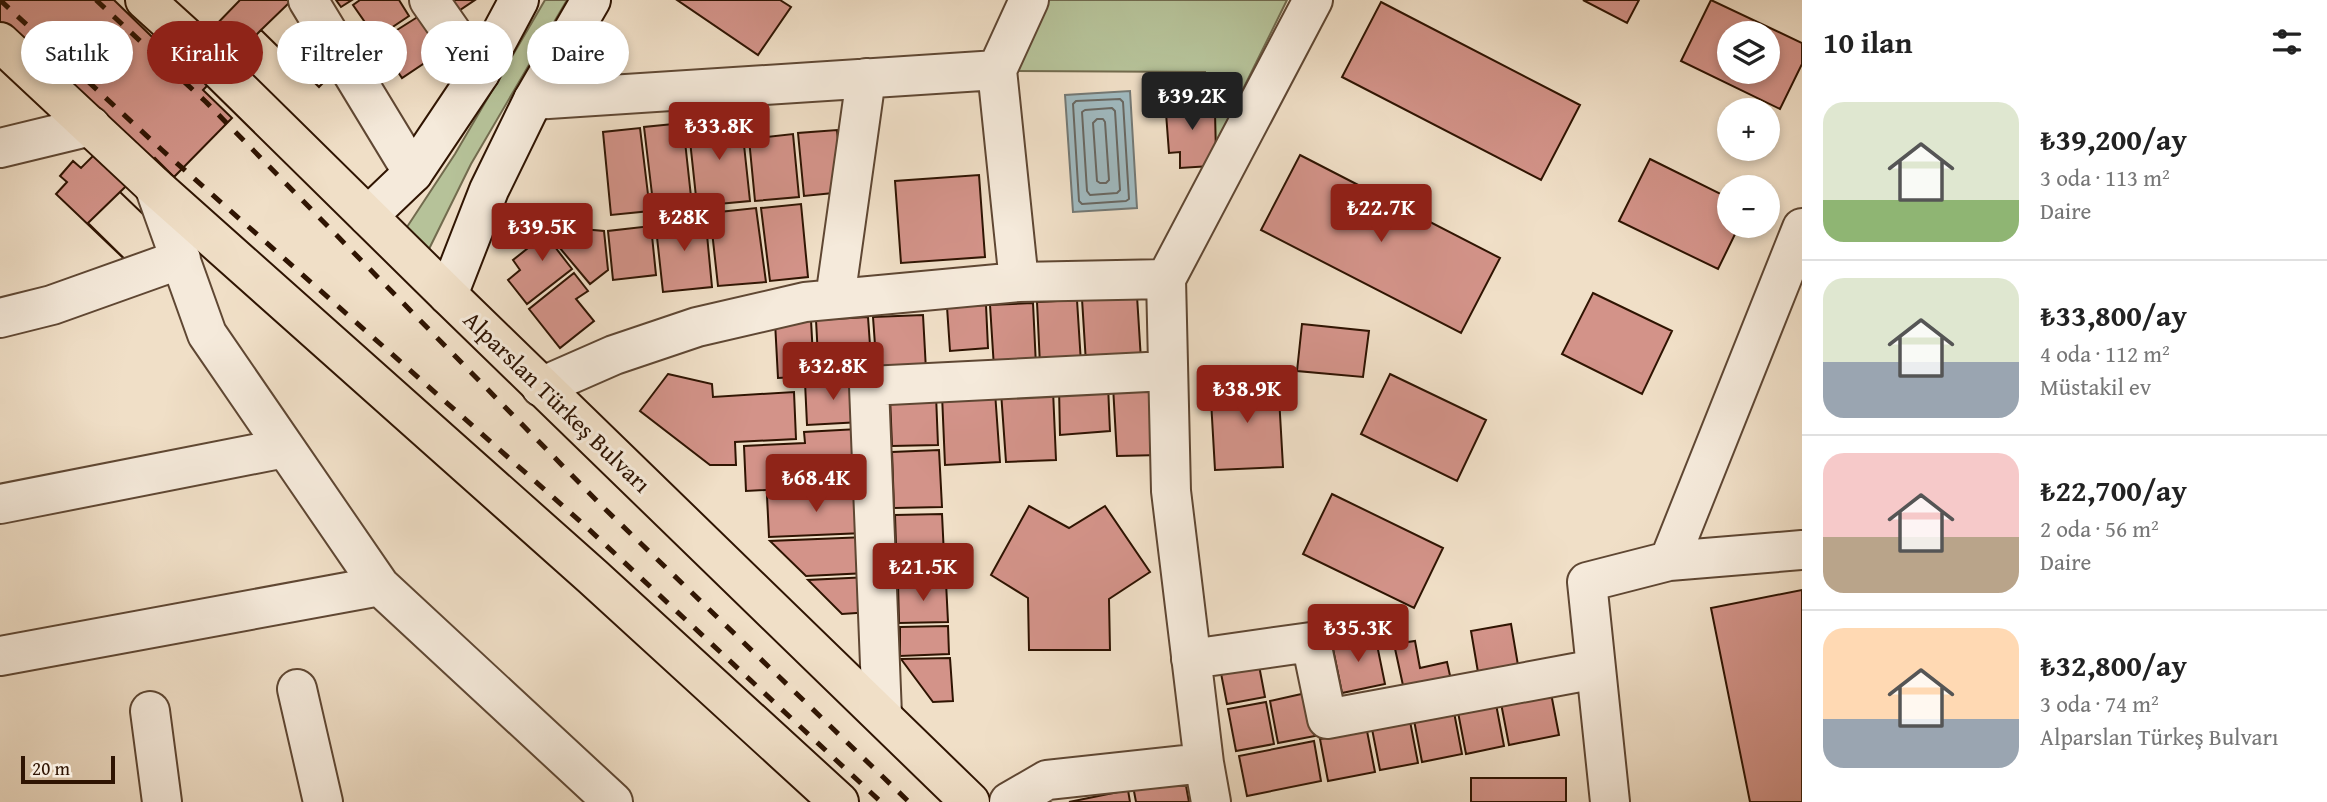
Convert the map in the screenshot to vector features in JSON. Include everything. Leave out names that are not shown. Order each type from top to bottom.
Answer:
[{"type":"main road","name":"Alparslan Türkeş Bulvarı","points":[[146,1],[970,802]]},
{"type":"main road","points":[[6,55],[91,126],[822,797]]},
{"type":"street","points":[[308,0],[413,173]]},
{"type":"street","points":[[429,0],[444,21]]},
{"type":"street","points":[[508,21],[519,0]]},
{"type":"street","points":[[448,295],[489,190],[533,100],[591,0]]},
{"type":"street","points":[[1019,282],[997,70],[1029,0]]},
{"type":"street","points":[[1211,802],[1171,491],[1166,279],[1313,0]]},
{"type":"street","points":[[533,100],[997,70]]},
{"type":"street","points":[[835,299],[866,78]]},
{"type":"street","points":[[368,216],[413,173],[473,84]]},
{"type":"street","points":[[0,148],[91,126]]},
{"type":"street","points":[[154,186],[207,334],[380,586],[613,802]]},
{"type":"street","points":[[1669,561],[1802,228]]},
{"type":"street","points":[[0,318],[52,305],[181,259]]},
{"type":"street","points":[[541,387],[614,355],[697,327],[805,302],[1019,282],[1166,279]]},
{"type":"street","points":[[882,715],[869,386],[1167,370]]},
{"type":"street","points":[[0,504],[285,448]]},
{"type":"street","points":[[1610,802],[1587,582],[1669,561],[1802,550]]},
{"type":"street","points":[[0,656],[380,586]]},
{"type":"street","points":[[1191,659],[1311,642],[1327,719],[1596,669]]},
{"type":"street","points":[[297,689],[323,802]]},
{"type":"street","points":[[150,711],[162,802]]},
{"type":"street","points":[[1009,802],[1047,780],[1204,764]]},
{"type":"green space","points":[[545,0],[567,0],[555,21],[533,21]]},
{"type":"green space","points":[[1046,0],[1287,0],[1210,156],[1205,72],[1011,71]]},
{"type":"green space","points":[[527,31],[527,68],[471,164],[428,251],[405,230],[455,154],[496,84],[513,84],[513,55]]},
{"type":"water","points":[[1130,91],[1137,208],[1073,212],[1065,95]]},
{"type":"building","points":[[0,0],[114,0],[147,32],[147,84],[209,84],[203,90],[232,118],[174,177],[155,158],[120,192],[171,241],[139,273],[56,194],[67,182],[60,176],[73,161],[81,168],[114,135],[62,84],[133,84],[133,21],[21,21],[21,44],[0,24]]},
{"type":"building","points":[[240,0],[294,0],[315,21],[277,21],[277,46],[263,32],[263,21],[220,21]]},
{"type":"building","points":[[292,0],[314,21],[277,21],[277,46],[263,32],[263,28]]},
{"type":"building","points":[[336,0],[352,0],[341,7]]},
{"type":"building","points":[[360,0],[399,0],[409,16],[402,21],[364,21],[353,5]]},
{"type":"building","points":[[445,0],[475,0],[454,14]]},
{"type":"building","points":[[677,0],[780,0],[791,7],[758,55]]},
{"type":"building","points":[[1583,0],[1639,0],[1627,23]]},
{"type":"building","points":[[1711,0],[1755,21],[1717,21],[1717,78],[1681,61]]},
{"type":"building","points":[[1381,2],[1580,105],[1541,180],[1342,77]]},
{"type":"building","points":[[427,11],[434,21],[421,21],[421,65],[407,75],[407,24]]},
{"type":"building","points":[[1780,33],[1802,43],[1802,64],[1780,109],[1780,98],[1757,98],[1728,84],[1780,84]]},
{"type":"building","points":[[1206,96],[1206,112],[1215,112],[1216,155],[1211,166],[1180,168],[1180,152],[1169,153],[1166,113],[1175,112],[1174,98]]},
{"type":"building","points":[[741,117],[750,201],[697,206],[688,122]]},
{"type":"building","points":[[683,123],[692,206],[654,211],[644,127]]},
{"type":"building","points":[[640,128],[650,211],[611,215],[603,132]]},
{"type":"building","points":[[837,130],[843,192],[804,196],[798,133]]},
{"type":"building","points":[[793,134],[799,197],[755,201],[749,139]]},
{"type":"building","points":[[1300,155],[1500,258],[1461,333],[1261,230]]},
{"type":"building","points":[[1650,159],[1717,192],[1717,238],[1733,238],[1718,269],[1619,221]]},
{"type":"building","points":[[979,175],[985,257],[901,263],[895,181]]},
{"type":"building","points":[[120,192],[171,241],[139,273],[88,223]]},
{"type":"building","points":[[801,204],[808,277],[770,281],[761,208]]},
{"type":"building","points":[[756,208],[766,282],[718,286],[710,213]]},
{"type":"building","points":[[705,214],[712,287],[663,292],[655,219]]},
{"type":"building","points":[[567,217],[577,230],[555,247],[572,269],[527,304],[508,280],[520,270],[513,260]]},
{"type":"building","points":[[651,226],[656,275],[613,280],[608,231]]},
{"type":"building","points":[[582,229],[604,231],[608,270],[590,284],[559,247]]},
{"type":"building","points":[[574,273],[588,291],[576,299],[594,321],[560,348],[529,309]]},
{"type":"building","points":[[1593,293],[1672,331],[1642,394],[1562,354]]},
{"type":"building","points":[[1137,296],[1141,360],[1086,363],[1082,299]]},
{"type":"building","points":[[1077,300],[1081,363],[1040,365],[1037,302]]},
{"type":"building","points":[[1033,303],[1036,366],[994,368],[990,305]]},
{"type":"building","points":[[986,305],[988,348],[950,351],[947,307]]},
{"type":"building","points":[[923,315],[926,370],[877,373],[873,317]]},
{"type":"building","points":[[868,317],[872,373],[819,376],[816,320]]},
{"type":"building","points":[[811,320],[814,376],[778,378],[775,322]]},
{"type":"building","points":[[1302,324],[1369,331],[1363,377],[1297,371]]},
{"type":"building","points":[[668,374],[712,384],[713,397],[794,392],[796,439],[735,442],[736,465],[710,465],[640,411]]},
{"type":"building","points":[[1390,374],[1486,420],[1457,481],[1361,434]]},
{"type":"building","points":[[858,379],[861,422],[807,425],[805,382]]},
{"type":"building","points":[[1278,379],[1283,467],[1215,470],[1210,383]]},
{"type":"building","points":[[1108,385],[1110,431],[1060,435],[1059,388]]},
{"type":"building","points":[[1157,385],[1161,455],[1117,456],[1113,386]]},
{"type":"building","points":[[1053,390],[1056,460],[1006,462],[1001,392]]},
{"type":"building","points":[[995,392],[1000,462],[945,465],[942,395]]},
{"type":"building","points":[[936,395],[938,445],[892,446],[890,397]]},
{"type":"building","points":[[858,429],[861,485],[746,491],[744,446],[805,443],[804,432]]},
{"type":"building","points":[[939,450],[942,507],[894,508],[892,452]]},
{"type":"building","points":[[862,491],[864,533],[769,537],[767,496]]},
{"type":"building","points":[[1332,494],[1443,548],[1414,608],[1303,554]]},
{"type":"building","points":[[1029,506],[1069,528],[1105,506],[1150,572],[1109,599],[1110,650],[1029,650],[1028,598],[991,575]]},
{"type":"building","points":[[942,514],[945,576],[897,577],[895,515]]},
{"type":"building","points":[[866,537],[867,573],[806,576],[770,541]]},
{"type":"building","points":[[869,577],[871,612],[842,614],[808,580]]},
{"type":"building","points":[[946,582],[948,622],[899,623],[898,583]]},
{"type":"building","points":[[1802,590],[1802,802],[1750,802],[1711,608]]},
{"type":"building","points":[[1511,624],[1519,671],[1479,678],[1471,631]]},
{"type":"building","points":[[948,626],[949,654],[900,656],[900,627]]},
{"type":"building","points":[[1375,635],[1385,684],[1342,693],[1332,644]]},
{"type":"building","points":[[1415,641],[1420,668],[1447,662],[1451,680],[1404,690],[1394,644]]},
{"type":"building","points":[[1257,655],[1265,697],[1227,704],[1219,663]]},
{"type":"building","points":[[950,658],[953,701],[933,702],[901,659]]},
{"type":"building","points":[[1550,688],[1559,735],[1509,745],[1500,698]]},
{"type":"building","points":[[1306,693],[1315,736],[1278,743],[1270,701]]},
{"type":"building","points":[[1495,699],[1504,746],[1466,754],[1457,707]]},
{"type":"building","points":[[1266,702],[1274,744],[1236,751],[1228,709]]},
{"type":"building","points":[[1453,707],[1462,754],[1422,762],[1413,715]]},
{"type":"building","points":[[1409,716],[1418,763],[1380,770],[1372,729]]},
{"type":"building","points":[[1367,731],[1375,772],[1328,781],[1320,739]]},
{"type":"building","points":[[1314,741],[1321,781],[1247,796],[1239,756]]},
{"type":"building","points":[[1184,775],[1189,802],[1136,802],[1133,786]]},
{"type":"building","points":[[1471,778],[1566,778],[1566,802],[1471,802]]},
{"type":"building","points":[[1128,790],[1130,802],[1069,802]]},
{"type":"railway","points":[[0,0],[162,150],[581,522],[881,802]]},
{"type":"railway","points":[[96,0],[206,102],[604,508],[909,802]]}]
